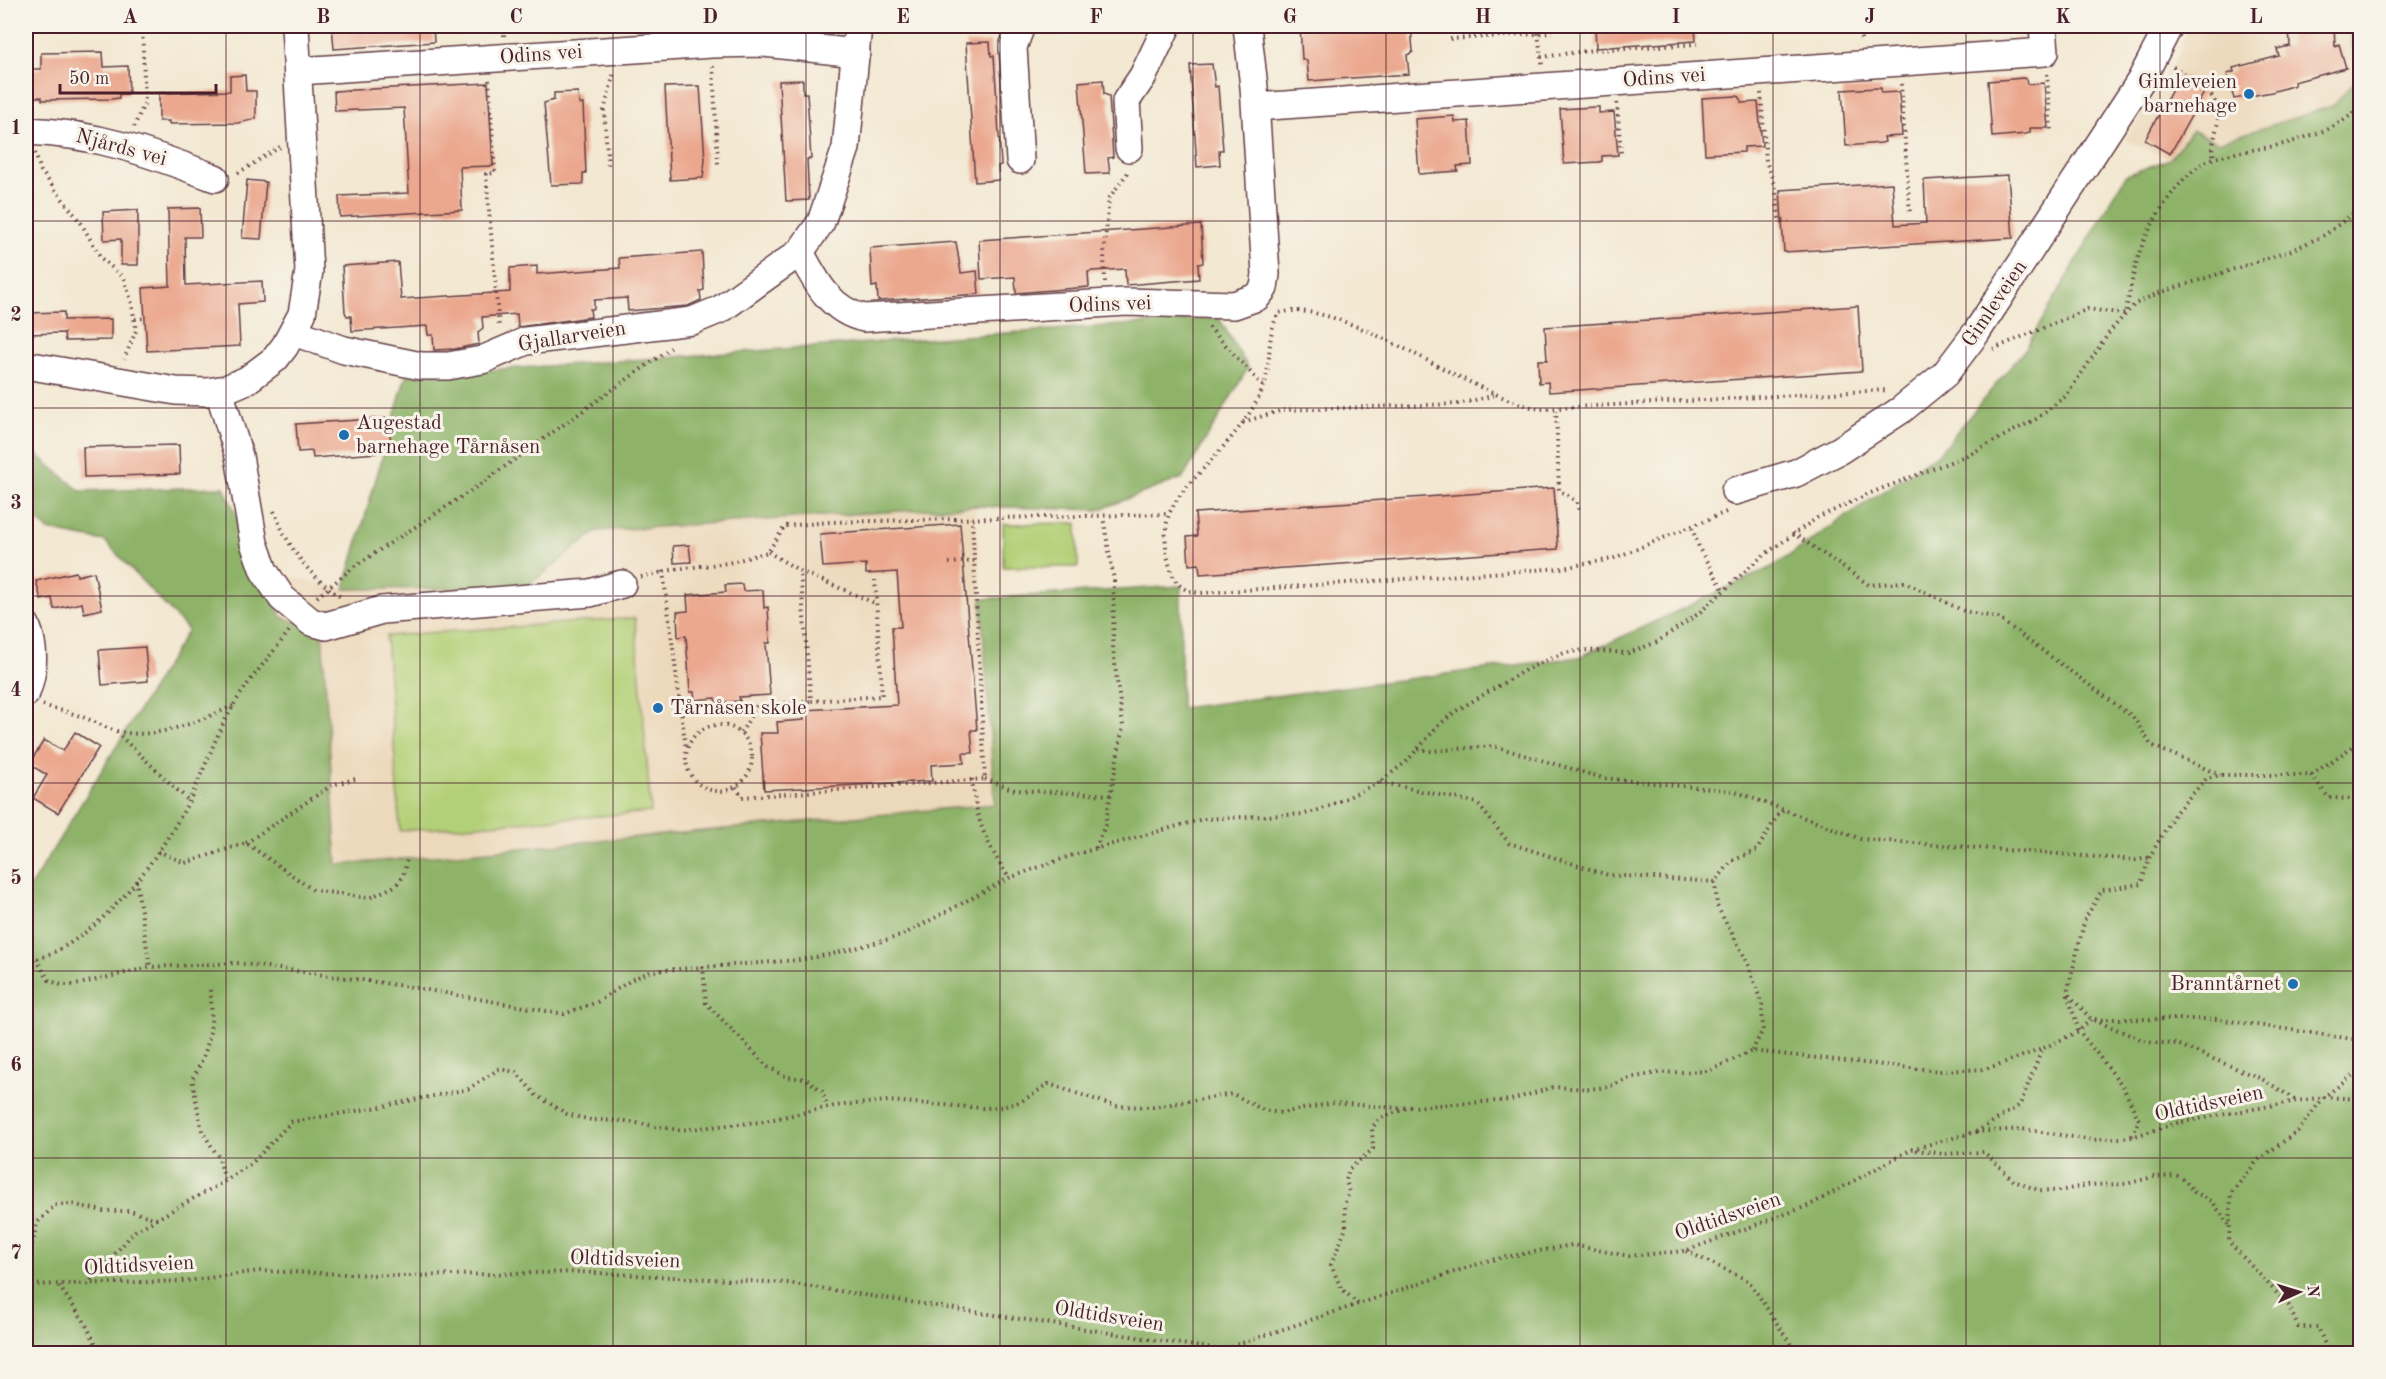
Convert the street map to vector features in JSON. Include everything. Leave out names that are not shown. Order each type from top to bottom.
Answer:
[{"type":"street","points":[[26,365],[188,392],[219,391],[234,386],[275,359],[294,332],[306,300],[309,271],[295,26]]},
{"type":"street","points":[[800,252],[821,222],[840,172],[852,105],[858,26]]},
{"type":"street","points":[[1020,160],[1013,47],[1021,26]]},
{"type":"street","points":[[1129,148],[1126,101],[1143,76],[1167,26]]},
{"type":"street","name":"Odins vei","points":[[800,252],[830,300],[852,315],[864,318],[1118,303],[1216,306],[1243,303],[1257,297],[1264,288],[1265,255],[1256,107],[1247,26]]},
{"type":"street","points":[[2043,26],[2045,52]]},
{"type":"street","name":"Gimleveien","points":[[1735,491],[1773,481],[1817,462],[1859,439],[1918,397],[1945,374],[1964,350],[2155,56],[2169,26]]},
{"type":"street","name":"Odins vei","points":[[298,71],[712,44],[764,43],[856,53]]},
{"type":"street","name":"Odins vei","points":[[1256,107],[2045,52]]},
{"type":"street","name":"Njårds vei","points":[[31,131],[85,135],[125,145],[215,178]]},
{"type":"street","name":"Gjallarveien","points":[[294,332],[344,350],[421,366],[466,364],[537,339],[679,324],[706,317],[800,252]]},
{"type":"street","points":[[219,391],[244,476],[254,543],[264,571],[273,587],[292,607],[319,626],[336,624],[359,616],[393,609],[590,593],[622,584]]},
{"type":"street","points":[[26,625],[33,656],[30,698]]},
{"type":"path","points":[[125,145],[145,102],[142,26]]},
{"type":"path","points":[[2356,26],[2361,44]]},
{"type":"path","points":[[1538,33],[1544,87]]},
{"type":"path","points":[[1450,39],[1552,33]]},
{"type":"path","points":[[712,44],[718,164]]},
{"type":"path","points":[[1541,57],[1697,44]]},
{"type":"path","points":[[1656,47],[1659,54]]},
{"type":"path","points":[[608,165],[604,111],[621,49]]},
{"type":"path","points":[[2045,52],[2051,131]]},
{"type":"path","points":[[2155,56],[2208,90],[2218,114],[2212,148],[2214,158]]},
{"type":"path","points":[[490,58],[495,173],[486,174],[491,216],[495,306],[500,332],[507,348]]},
{"type":"path","points":[[1899,62],[1910,213]]},
{"type":"path","points":[[1759,72],[1766,161],[1776,189],[1779,219],[1789,221]]},
{"type":"path","points":[[1616,82],[1621,153]]},
{"type":"path","points":[[2125,314],[2140,250],[2157,218],[2187,175],[2196,166],[2214,158],[2293,142],[2314,135],[2340,124],[2361,105]]},
{"type":"path","points":[[484,112],[491,112]]},
{"type":"path","points":[[31,131],[37,165],[81,223],[101,258],[124,278],[135,319],[135,331],[126,353],[121,381]]},
{"type":"path","points":[[215,178],[234,176],[285,145]]},
{"type":"path","points":[[1105,269],[1108,203],[1112,193],[1129,173],[1129,148]]},
{"type":"path","points":[[26,962],[36,959],[49,980],[61,985],[75,985],[150,967],[221,963],[286,969],[405,986],[564,1014],[597,1002],[643,974],[662,969],[814,958],[893,938],[933,921],[1009,878],[1096,849],[1203,819],[1316,812],[1380,782],[1418,749],[1456,711],[1527,669],[1575,651],[1612,654],[1640,650],[1684,626],[1723,589],[1793,533],[1863,497],[1968,454],[2054,407],[2074,386],[2111,330],[2135,304],[2156,294],[2268,259],[2306,244],[2325,235],[2361,208]]},
{"type":"path","points":[[1186,305],[1263,386]]},
{"type":"path","points":[[1735,491],[1732,508],[1692,528],[1629,553],[1588,566],[1201,592],[1185,590],[1173,578],[1167,553],[1169,514],[1178,496],[1243,422],[1263,386],[1270,358],[1271,325],[1279,313],[1293,309],[1344,322],[1523,406],[1556,410],[1896,389],[1918,397]]},
{"type":"path","points":[[1984,353],[2088,309],[2125,314]]},
{"type":"path","points":[[135,319],[147,318]]},
{"type":"path","points":[[1243,422],[1278,410],[1458,404],[1496,395]]},
{"type":"path","points":[[1556,410],[1559,490],[1577,502],[1579,512]]},
{"type":"path","points":[[273,508],[291,549],[302,564],[320,584],[349,603],[359,616]]},
{"type":"path","points":[[622,584],[663,571],[728,563],[768,552],[785,526],[830,522],[972,518],[1103,518],[1169,514]]},
{"type":"path","points":[[972,518],[985,779]]},
{"type":"path","points":[[1096,849],[1109,807],[1123,726],[1113,650],[1114,580],[1103,518]]},
{"type":"path","points":[[1692,528],[1700,550],[1723,589]]},
{"type":"path","points":[[1793,533],[1869,585],[1904,582],[1964,611],[1998,618],[2133,717],[2151,745],[2221,775]]},
{"type":"path","points":[[768,552],[800,571],[877,604]]},
{"type":"path","points":[[949,563],[974,561]]},
{"type":"path","points":[[663,571],[687,751],[686,763],[697,783],[716,791],[736,787],[744,780],[752,761],[752,751],[741,733],[720,725],[709,726],[699,732],[687,751]]},
{"type":"path","points":[[800,571],[811,701]]},
{"type":"path","points":[[741,733],[757,705],[882,696],[875,580]]},
{"type":"path","points":[[30,698],[116,731],[134,733],[166,730],[195,722],[233,706]]},
{"type":"path","points":[[116,731],[189,801]]},
{"type":"path","points":[[2132,1137],[2139,1120],[2122,1085],[2079,1031],[2067,993],[2085,919],[2102,890],[2141,884],[2150,858],[2175,813],[2207,778],[2221,775],[2312,775],[2361,742]]},
{"type":"path","points":[[1418,749],[1431,751],[1493,746],[1603,778],[1734,791],[1861,839],[2136,860],[2150,858]]},
{"type":"path","points":[[2312,775],[2330,798],[2361,799]]},
{"type":"path","points":[[158,851],[185,863],[246,843],[332,785],[358,778]]},
{"type":"path","points":[[972,779],[976,816],[990,847],[1009,878]]},
{"type":"path","points":[[736,787],[742,797],[985,779],[1015,790],[1111,795]]},
{"type":"path","points":[[1380,782],[1477,803],[1509,843],[1608,875],[1715,882]]},
{"type":"path","points":[[1752,1051],[1763,1030],[1762,1005],[1747,961],[1717,906],[1715,882],[1732,861],[1757,850],[1777,816],[1784,810]]},
{"type":"path","points":[[246,843],[313,890],[369,898],[395,886],[404,877],[407,859]]},
{"type":"path","points":[[136,880],[150,967]]},
{"type":"path","points":[[704,966],[706,1003],[768,1067],[787,1077],[806,1079],[822,1091],[827,1107]]},
{"type":"path","points":[[210,990],[213,1017],[204,1060],[192,1078],[202,1131],[219,1158],[225,1181]]},
{"type":"path","points":[[2067,993],[2091,1019],[2147,1042],[2177,1044],[2262,1079],[2297,1101]]},
{"type":"path","points":[[87,1285],[135,1231],[225,1181],[254,1162],[291,1122],[468,1089],[499,1069],[516,1072],[536,1095],[567,1114],[591,1120],[625,1121],[679,1130],[760,1122],[827,1107],[888,1101],[983,1108],[1003,1107],[1022,1101],[1049,1084],[1115,1106],[1153,1107],[1233,1094],[1263,1110],[1281,1113],[1334,1103],[1410,1107],[1511,1100],[1554,1087],[1588,1089],[1608,1087],[1630,1078],[1657,1073],[1709,1071],[1752,1051],[1939,1071],[1986,1069],[2042,1049],[2079,1031],[2091,1019],[2216,1019],[2361,1040]]},
{"type":"path","points":[[1975,1132],[2020,1105],[2042,1049]]},
{"type":"path","points":[[2329,1353],[2318,1327],[2298,1327],[2289,1306],[2229,1242],[2231,1193],[2258,1160],[2298,1131],[2324,1097],[2361,1070]]},
{"type":"path","name":"Oldtidsveien","points":[[27,1285],[187,1281],[258,1271],[408,1276],[578,1272],[787,1283],[1221,1350],[1490,1260],[1572,1245],[1629,1256],[1686,1251],[1810,1205],[1912,1149],[1975,1132],[2022,1128],[2092,1140],[2132,1137],[2177,1123],[2297,1101],[2324,1097],[2361,1099]]},
{"type":"path","points":[[1358,1304],[1341,1288],[1331,1264],[1346,1228],[1345,1203],[1349,1192],[1346,1180],[1349,1169],[1373,1149],[1372,1128],[1379,1119],[1410,1107]]},
{"type":"path","points":[[1912,1149],[1944,1154],[1983,1152],[2014,1181],[2038,1190],[2059,1191],[2088,1185],[2126,1184],[2153,1177],[2177,1176],[2185,1180],[2194,1192],[2212,1201],[2230,1226]]},
{"type":"path","points":[[27,1285],[26,1276],[38,1223],[55,1205],[71,1204],[103,1211],[129,1211],[157,1219]]},
{"type":"path","points":[[1686,1251],[1749,1281],[1797,1353]]},
{"type":"path","points":[[58,1285],[84,1321],[101,1353]]},
{"type":"path","points":[[1216,1353],[1221,1350]]},
{"type":"shaded area","name":"Gimleveien barnehage","points":[[2187,26],[2348,26],[2356,62],[2355,82],[2332,106],[2218,142],[2192,131],[2170,159],[2125,140],[2179,54]]},
{"type":"shaded area","name":"Tårnåsen skole","points":[[975,506],[996,804],[337,865],[322,631],[281,617],[261,570],[344,589],[524,588],[596,531]]},
{"type":"green space","points":[[2348,26],[2360,26],[2360,1353],[26,1353],[26,888],[30,887],[188,630],[105,541],[48,530],[26,510],[26,448],[29,448],[80,491],[224,487],[281,617],[322,631],[337,865],[995,804],[981,599],[1181,586],[1181,708],[1579,657],[1774,566],[1940,452],[2026,348],[2126,175],[2170,159],[2192,130],[2218,142],[2332,106],[2355,82],[2356,62]]},
{"type":"green space","points":[[1219,318],[1248,368],[1183,478],[1098,510],[975,506],[597,531],[525,588],[344,589],[406,376]]},
{"type":"green space","points":[[1077,523],[1078,567],[1003,567],[1003,524]]},
{"type":"green space","points":[[635,618],[651,812],[400,831],[386,636]]},
{"type":"building","points":[[332,26],[433,26],[434,42],[334,49]]},
{"type":"building","points":[[1300,26],[1411,26],[1413,52],[1407,55],[1409,74],[1309,81],[1307,61],[1302,59]]},
{"type":"building","points":[[1595,26],[1695,26],[1696,41],[1596,48]]},
{"type":"building","points":[[2289,26],[2334,26],[2335,46],[2339,44],[2346,68],[2294,82],[2295,85],[2272,92],[2234,99],[2227,74],[2234,72],[2233,68],[2279,56],[2277,49],[2290,46]]},
{"type":"building","points":[[990,42],[991,56],[994,56],[1001,165],[998,166],[999,180],[975,182],[966,43]]},
{"type":"building","points":[[103,52],[104,67],[128,66],[129,94],[119,94],[119,98],[111,99],[42,100],[42,97],[32,97],[31,69],[41,69],[41,53]]},
{"type":"building","points":[[1212,64],[1215,87],[1218,86],[1223,150],[1219,150],[1220,165],[1197,167],[1190,65]]},
{"type":"building","points":[[245,75],[246,91],[256,91],[256,119],[238,123],[169,124],[169,121],[159,121],[159,93],[230,91],[230,76]]},
{"type":"building","points":[[2180,75],[2206,89],[2170,154],[2145,140]]},
{"type":"building","points":[[2026,79],[2027,84],[2044,83],[2048,128],[2030,128],[2030,133],[2026,134],[1992,137],[1988,81]]},
{"type":"building","points":[[803,80],[803,93],[807,93],[811,159],[807,159],[809,200],[786,201],[779,81]]},
{"type":"building","points":[[1103,80],[1104,94],[1109,96],[1113,157],[1108,158],[1110,173],[1086,174],[1079,82]]},
{"type":"building","points":[[488,83],[493,166],[460,167],[462,210],[340,217],[339,196],[409,193],[404,108],[335,111],[334,91]]},
{"type":"building","points":[[700,86],[705,160],[703,178],[670,180],[665,87]]},
{"type":"building","points":[[1881,88],[1881,93],[1899,92],[1902,136],[1884,137],[1885,142],[1881,143],[1846,146],[1842,90]]},
{"type":"building","points":[[578,92],[579,104],[583,104],[586,173],[583,173],[583,184],[551,185],[544,103],[554,100],[554,93]]},
{"type":"building","points":[[1740,97],[1741,103],[1758,102],[1762,146],[1744,147],[1744,152],[1705,154],[1702,98]]},
{"type":"building","points":[[1599,107],[1599,113],[1614,112],[1618,155],[1602,156],[1602,161],[1599,162],[1564,164],[1560,109]]},
{"type":"building","points":[[1454,116],[1455,122],[1469,121],[1472,165],[1457,166],[1458,171],[1419,174],[1415,119]]},
{"type":"building","points":[[2008,175],[2013,238],[1784,252],[1780,190],[1892,183],[1895,225],[1926,223],[1924,180]]},
{"type":"building","points":[[247,180],[266,182],[261,239],[242,238]]},
{"type":"building","points":[[200,208],[201,237],[185,237],[186,285],[262,281],[263,302],[238,304],[240,346],[147,351],[143,288],[170,286],[168,209]]},
{"type":"building","points":[[138,210],[138,265],[121,265],[121,239],[104,240],[103,212]]},
{"type":"building","points":[[1201,225],[1203,263],[1198,264],[1199,279],[1126,285],[1125,269],[1092,271],[1088,272],[1089,287],[1016,293],[1015,277],[981,279],[979,240]]},
{"type":"building","points":[[956,242],[961,273],[977,271],[979,294],[878,301],[877,286],[872,287],[870,248]]},
{"type":"building","points":[[702,252],[704,290],[700,291],[701,300],[688,306],[628,311],[627,298],[594,300],[594,309],[590,309],[591,317],[518,327],[517,314],[482,317],[483,328],[478,332],[479,344],[455,349],[434,350],[433,335],[428,335],[427,326],[352,331],[351,316],[347,316],[345,312],[342,266],[398,262],[401,299],[510,292],[510,268],[537,266],[537,274],[620,268],[619,258]]},
{"type":"building","points":[[1858,306],[1862,371],[1549,392],[1548,382],[1539,383],[1538,360],[1547,360],[1545,327]]},
{"type":"building","points":[[64,312],[64,320],[111,319],[111,340],[65,341],[64,333],[26,334],[26,313]]},
{"type":"building","name":"Augestad barnehage Tårnåsen","points":[[389,418],[391,446],[377,447],[377,453],[313,458],[312,451],[298,452],[296,424]]},
{"type":"building","points":[[179,445],[180,474],[84,477],[83,447]]},
{"type":"building","points":[[1554,488],[1558,549],[1200,574],[1199,564],[1189,565],[1187,537],[1197,536],[1195,513]]},
{"type":"building","points":[[960,524],[977,730],[971,730],[973,753],[963,753],[964,763],[931,765],[932,781],[764,790],[760,733],[778,733],[777,722],[804,720],[803,710],[897,705],[892,627],[901,627],[897,572],[866,574],[866,564],[823,567],[820,534]]},
{"type":"building","points":[[689,545],[691,562],[674,563],[673,546]]},
{"type":"building","points":[[76,572],[77,576],[94,572],[102,609],[84,613],[82,603],[54,609],[52,598],[41,600],[36,581]]},
{"type":"building","points":[[742,584],[743,591],[763,590],[764,608],[768,607],[770,643],[766,643],[770,695],[739,697],[740,701],[716,703],[715,698],[695,700],[694,692],[690,692],[686,636],[678,637],[677,612],[688,611],[687,595],[726,592],[725,585]]},
{"type":"building","points":[[145,647],[148,681],[102,685],[99,650]]},
{"type":"building","points":[[75,732],[99,747],[58,813],[33,798],[47,775],[29,764],[44,740],[63,751]]},
{"type":"place","name":"Gimleveien barnehage","points":[[2249,94]]},
{"type":"place","name":"Augestad barnehage Tårnåsen","points":[[344,435]]},
{"type":"place","name":"Tårnåsen skole","points":[[658,708]]},
{"type":"place","name":"Branntårnet","points":[[2293,984]]}]
